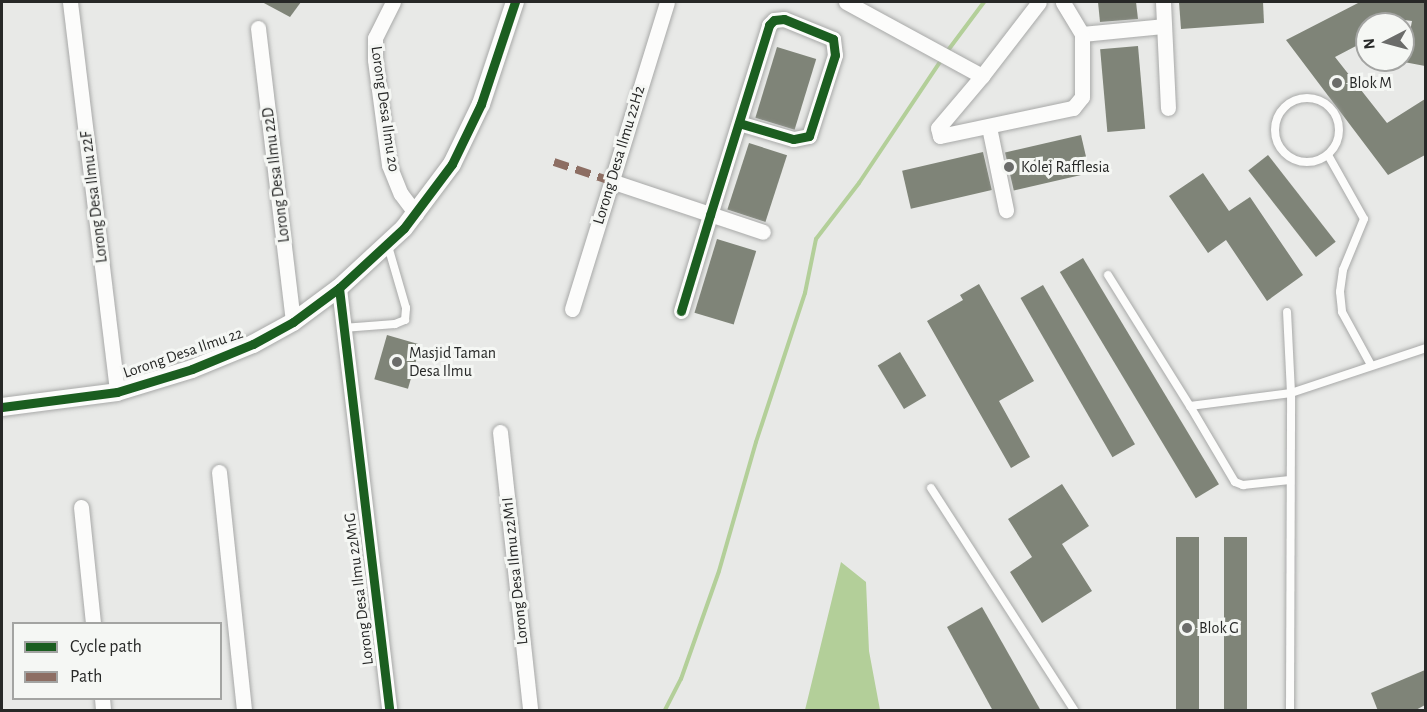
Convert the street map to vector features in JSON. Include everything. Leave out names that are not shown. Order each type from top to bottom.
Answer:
[{"type":"street","name":"Lorong Desa Ilmu 22F","points":[[70,2],[117,392]]},
{"type":"street","name":"Lorong Desa Ilmu 20","points":[[393,2],[375,38],[375,60],[389,165],[401,194],[416,214]]},
{"type":"street","name":"Lorong Desa Ilmu 22","points":[[2,407],[117,392],[222,358],[293,322],[339,288],[388,244],[416,214],[467,136],[515,2]]},
{"type":"street","name":"Lorong Desa Ilmu 22H2","points":[[572,309],[667,2]]},
{"type":"street","points":[[846,2],[913,36],[982,76]]},
{"type":"street","points":[[1039,2],[938,130],[942,137],[1070,110],[1077,105],[1082,93],[1082,34],[1063,2]]},
{"type":"street","points":[[1163,2],[1168,108]]},
{"type":"street","points":[[681,310],[738,123],[771,22],[784,19],[833,39],[835,56],[809,136],[793,139],[738,123]]},
{"type":"street","points":[[1082,34],[1163,26]]},
{"type":"street","name":"Lorong Desa Ilmu 22D","points":[[258,28],[293,322]]},
{"type":"street","points":[[989,127],[1006,210]]},
{"type":"street","points":[[611,181],[763,232]]},
{"type":"street","name":"Lorong Desa Ilmu 22M1G","points":[[339,288],[388,711]]},
{"type":"street","name":"Lorong Desa Ilmu 22M1I","points":[[500,432],[530,711]]},
{"type":"street","points":[[219,472],[244,711]]},
{"type":"street","points":[[81,507],[93,622]]},
{"type":"lane","points":[[1311,98],[1330,107],[1340,126],[1335,147],[1328,155],[1306,163],[1285,154],[1275,133],[1276,121],[1290,102],[1311,98]]},
{"type":"lane","points":[[1328,155],[1364,219],[1343,270],[1340,292],[1342,312],[1371,365]]},
{"type":"lane","points":[[343,328],[395,324],[405,320],[406,308],[388,244]]},
{"type":"lane","points":[[1108,275],[1235,482],[1244,485],[1290,480]]},
{"type":"lane","points":[[1287,312],[1291,393],[1290,711]]},
{"type":"lane","points":[[1190,406],[1291,393],[1425,348]]},
{"type":"lane","points":[[931,488],[1074,711]]},
{"type":"shaded area","points":[[841,562],[866,582],[869,651],[880,710],[805,710]]},
{"type":"building","points":[[262,2],[301,2],[290,17]]},
{"type":"building","points":[[1098,2],[1136,2],[1138,19],[1100,22]]},
{"type":"building","points":[[1179,2],[1263,2],[1264,23],[1181,29]]},
{"type":"building","name":"Blok M","points":[[1360,2],[1425,2],[1425,66],[1415,64],[1415,12],[1355,12],[1355,47],[1335,57],[1387,123],[1425,99],[1425,155],[1388,175],[1286,40]]},
{"type":"building","points":[[1138,46],[1145,129],[1107,132],[1100,49]]},
{"type":"building","points":[[777,47],[816,59],[795,130],[755,118]]},
{"type":"building","points":[[1081,135],[1090,173],[1014,191],[1005,153]]},
{"type":"building","points":[[749,143],[787,155],[765,222],[727,210]]},
{"type":"building","points":[[983,152],[992,190],[911,209],[902,171]]},
{"type":"building","points":[[1268,155],[1336,242],[1316,257],[1248,170]]},
{"type":"building","points":[[1203,173],[1229,211],[1250,197],[1303,275],[1267,301],[1226,240],[1208,253],[1169,196]]},
{"type":"building","points":[[717,239],[756,251],[734,325],[694,313]]},
{"type":"building","points":[[1083,258],[1219,484],[1196,498],[1060,272]]},
{"type":"building","points":[[979,284],[1034,381],[999,401],[1030,457],[1011,468],[927,321],[963,300],[960,295]]},
{"type":"building","points":[[1043,285],[1135,444],[1112,457],[1020,298]]},
{"type":"building","name":"Masjid Taman Desa Ilmu","points":[[387,335],[421,345],[408,389],[374,379]]},
{"type":"building","points":[[900,352],[926,396],[904,409],[878,365]]},
{"type":"building","points":[[1062,484],[1089,526],[1062,544],[1092,591],[1042,623],[1010,572],[1032,557],[1008,519]]},
{"type":"building","points":[[1176,537],[1199,537],[1199,710],[1176,710]]},
{"type":"building","points":[[1224,537],[1247,537],[1247,710],[1224,710]]},
{"type":"building","points":[[982,607],[1041,711],[993,711],[947,627]]},
{"type":"building","points":[[1425,670],[1425,705],[1414,711],[1378,711],[1371,693]]},
{"type":"waterway","points":[[946,53],[984,2]]},
{"type":"waterway","points":[[665,710],[681,679],[719,571],[756,442],[805,293],[816,239],[859,183],[942,59]]},
{"type":"marked path","points":[[554,162],[611,181]]},
{"type":"cycle path","points":[[2,407],[117,392],[192,369],[253,344],[293,322],[339,288],[404,228],[452,164],[481,104],[515,2]]},
{"type":"cycle path","points":[[681,311],[769,25],[774,20],[784,19],[833,39],[835,55],[809,136],[793,139],[739,123]]},
{"type":"cycle path","points":[[339,288],[389,710]]},
{"type":"place","name":"Blok M","points":[[1337,83]]},
{"type":"place","name":"Kolej Rafflesia","points":[[1009,167]]},
{"type":"place","name":"Masjid Taman Desa Ilmu","points":[[397,362]]},
{"type":"place","name":"Blok G","points":[[1187,628]]}]
